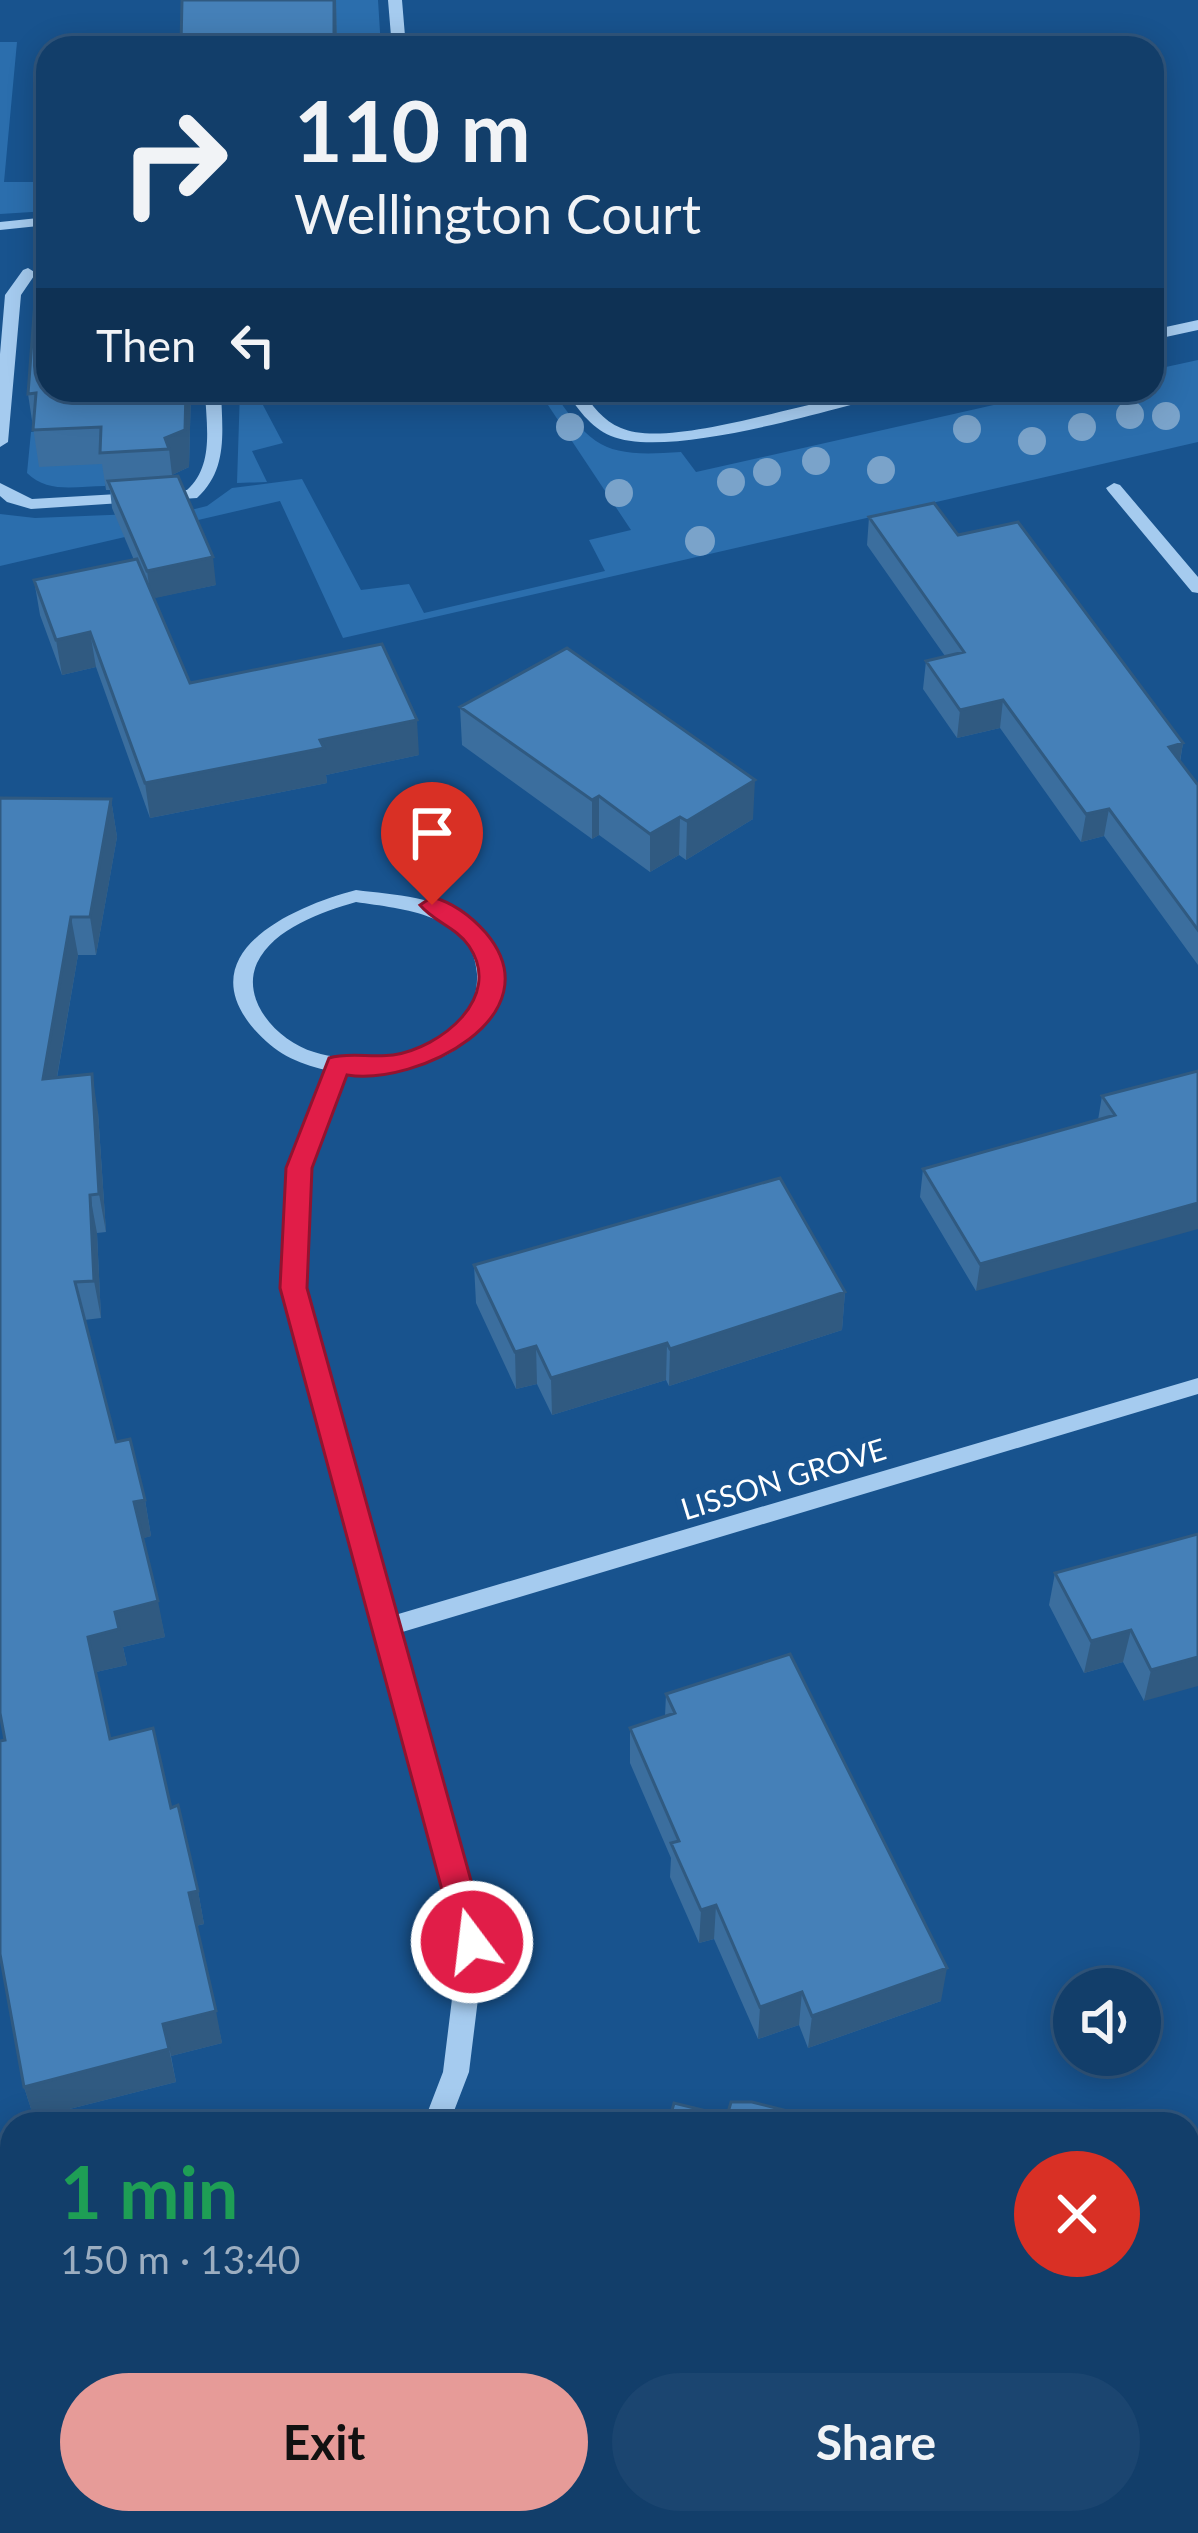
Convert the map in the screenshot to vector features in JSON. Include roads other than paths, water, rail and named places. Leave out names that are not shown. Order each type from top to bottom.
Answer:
[{"type":"street","points":[[395,0],[398,36]]},
{"type":"street","points":[[0,226],[36,222]]},
{"type":"street","points":[[0,442],[13,295],[28,273]]},
{"type":"street","points":[[1164,332],[1198,325]]},
{"type":"street","points":[[0,488],[13,500],[31,504],[190,495],[202,487],[213,466],[213,402]]},
{"type":"street","points":[[581,402],[594,422],[630,437],[672,436],[833,402]]},
{"type":"street","points":[[1114,488],[1198,588]]},
{"type":"street","points":[[356,896],[396,896],[432,905],[463,922],[483,946],[492,972],[487,1001],[469,1028],[440,1049],[401,1063],[359,1068],[338,1064],[318,1062],[283,1047],[258,1024],[244,998],[245,969],[260,942],[301,912],[356,896]]},
{"type":"street","points":[[338,1064],[299,1168],[294,1288],[472,1942],[456,2072],[441,2112]]},
{"type":"street","name":"LISSON GROVE","points":[[386,1627],[1198,1386]]}]
